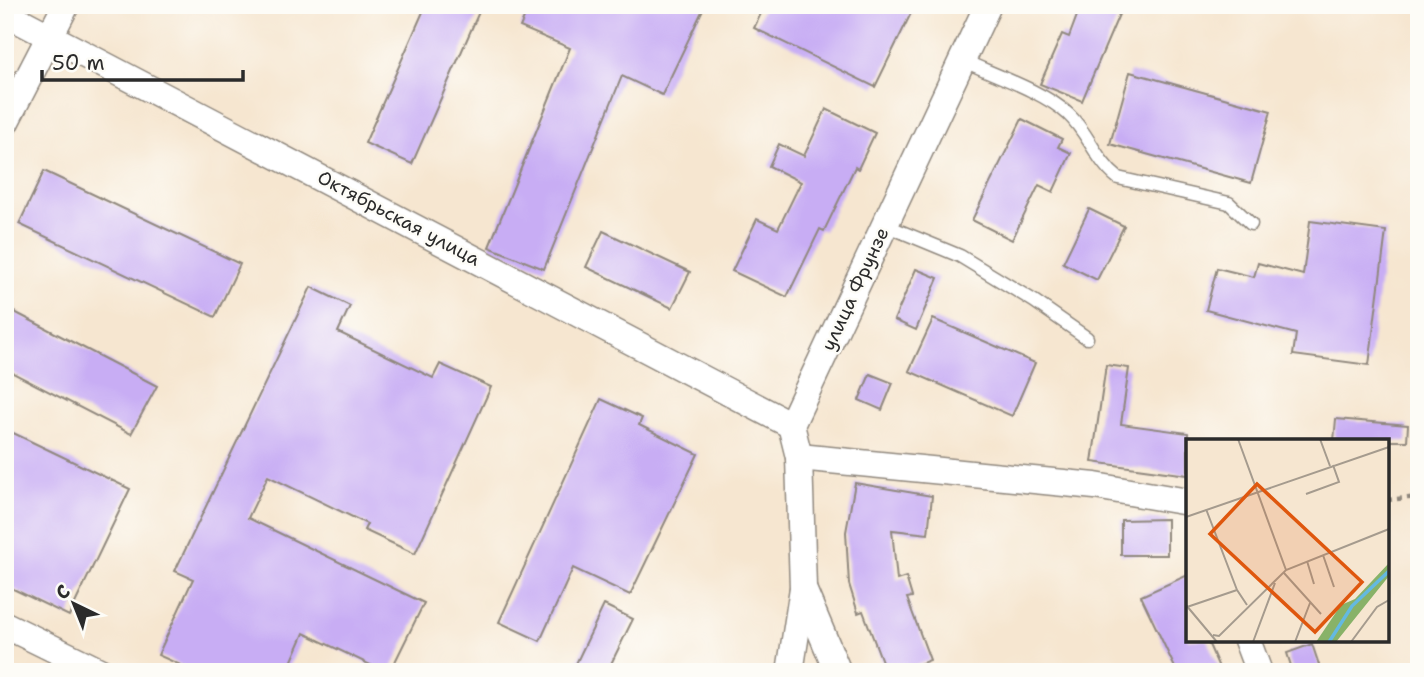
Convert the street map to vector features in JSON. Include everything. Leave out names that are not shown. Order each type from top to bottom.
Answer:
[{"type":"street","points":[[5,123],[66,5]]},
{"type":"street","name":"улица Фрунзе","points":[[791,425],[988,5]]},
{"type":"street","name":"Октябрьская улица","points":[[5,13],[791,425]]},
{"type":"street","points":[[790,672],[803,587],[799,457],[791,425]]},
{"type":"street","points":[[799,457],[1096,486],[1186,502]]},
{"type":"street","points":[[803,587],[838,672]]},
{"type":"street","points":[[5,625],[101,672]]},
{"type":"street","points":[[1248,642],[1259,672]]},
{"type":"lane","points":[[962,60],[1047,99],[1069,114],[1108,170],[1118,178],[1229,203],[1251,224]]},
{"type":"lane","points":[[885,225],[960,256],[1034,301],[1087,338]]},
{"type":"path","points":[[1389,500],[1419,497]]},
{"type":"building","points":[[426,5],[462,5],[479,12],[412,164],[365,143]]},
{"type":"building","points":[[530,5],[705,5],[662,95],[622,76],[544,269],[489,247],[570,48],[520,27]]},
{"type":"building","points":[[765,5],[915,5],[875,87],[754,28]]},
{"type":"building","points":[[1081,5],[1123,5],[1082,101],[1040,84],[1062,34],[1069,37]]},
{"type":"building","points":[[1130,72],[1271,111],[1251,183],[1110,144]]},
{"type":"building","points":[[826,109],[875,133],[824,231],[820,229],[787,297],[732,271],[757,219],[778,229],[801,182],[769,166],[779,144],[804,156]]},
{"type":"building","points":[[1022,119],[1062,139],[1058,147],[1071,153],[1053,192],[1039,185],[1012,240],[972,220]]},
{"type":"building","points":[[44,171],[240,264],[215,317],[19,224]]},
{"type":"building","points":[[1089,209],[1124,226],[1097,280],[1063,263]]},
{"type":"building","points":[[1310,221],[1386,231],[1369,365],[1293,355],[1296,334],[1206,310],[1217,268],[1254,277],[1258,263],[1303,275]]},
{"type":"building","points":[[603,231],[690,272],[672,308],[586,267]]},
{"type":"building","points":[[916,269],[938,278],[916,330],[894,320]]},
{"type":"building","points":[[311,287],[350,306],[338,332],[433,378],[440,364],[491,387],[415,554],[364,530],[367,524],[268,476],[248,518],[424,603],[390,672],[304,633],[287,672],[196,672],[158,655],[193,579],[175,571]]},
{"type":"building","points":[[5,307],[157,386],[131,434],[5,369]]},
{"type":"building","points":[[933,319],[1035,363],[1012,416],[909,371]]},
{"type":"building","points":[[1106,365],[1129,368],[1121,424],[1188,433],[1186,475],[1092,462]]},
{"type":"building","points":[[870,374],[893,383],[882,410],[859,400]]},
{"type":"building","points":[[601,399],[642,418],[639,425],[698,454],[630,595],[573,568],[540,641],[499,622]]},
{"type":"building","points":[[1336,419],[1408,425],[1407,441],[1334,439]]},
{"type":"building","points":[[5,429],[130,489],[69,616],[5,585]]},
{"type":"building","points":[[855,483],[932,496],[928,534],[892,530],[897,580],[906,577],[912,597],[907,598],[930,660],[899,672],[886,672],[863,611],[858,613],[849,584],[846,532]]},
{"type":"building","points":[[1167,519],[1167,555],[1121,555],[1121,520]]},
{"type":"building","points":[[1186,576],[1186,642],[1208,642],[1221,672],[1177,672],[1141,596]]},
{"type":"building","points":[[604,605],[633,619],[607,672],[572,672]]},
{"type":"building","points":[[1312,644],[1320,668],[1309,672],[1293,672],[1287,653]]}]
